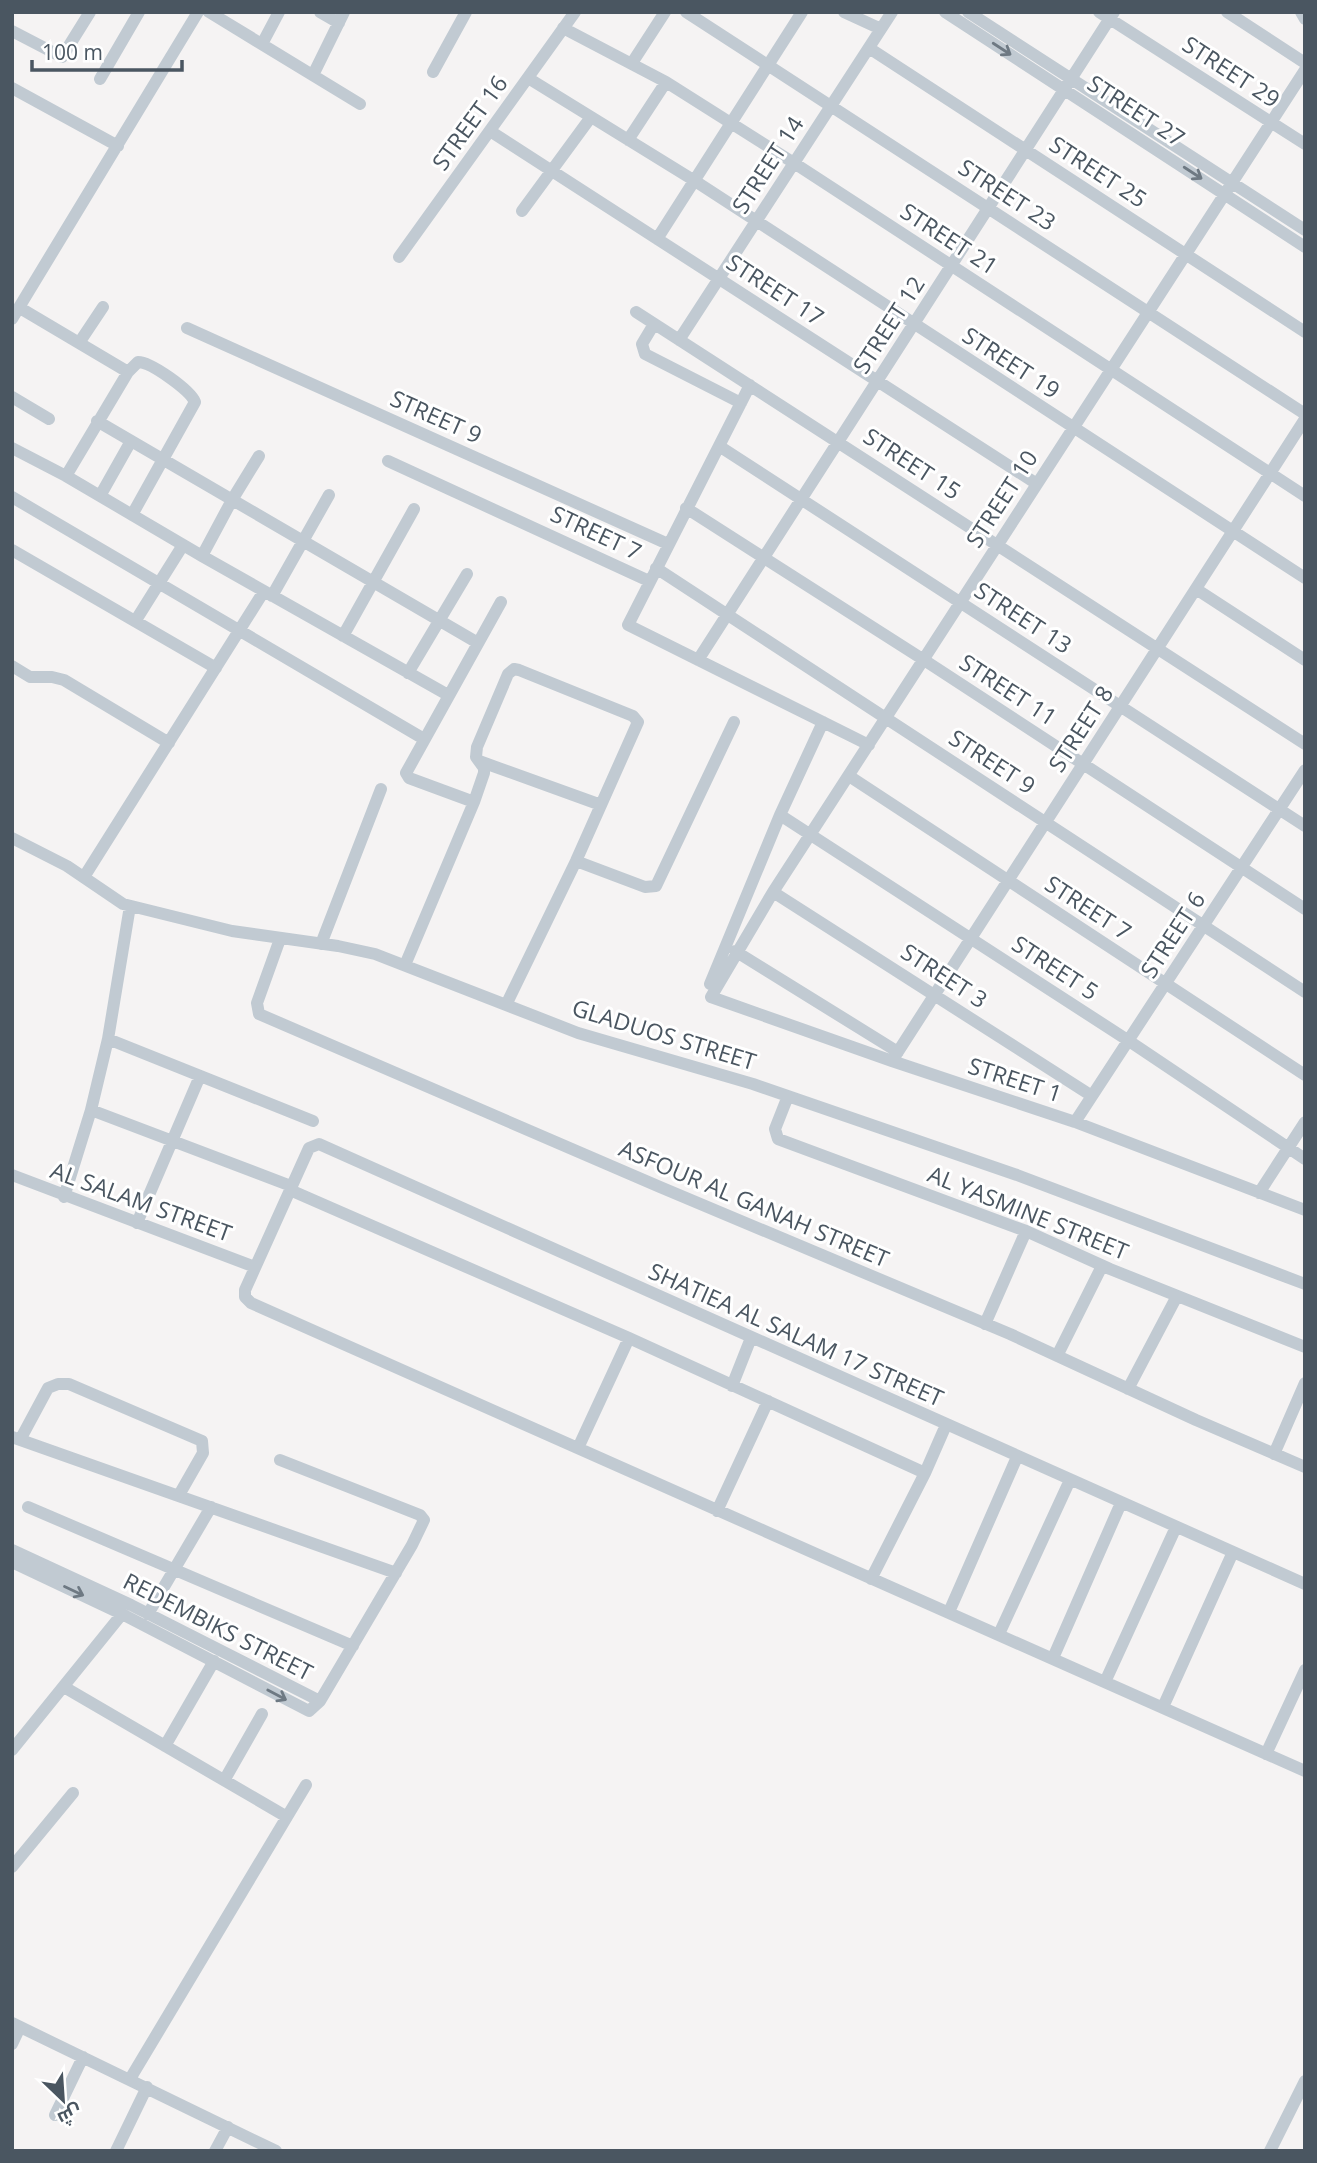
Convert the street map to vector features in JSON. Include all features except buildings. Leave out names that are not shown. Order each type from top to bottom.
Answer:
[{"type":"street","points":[[12,31],[62,57],[90,12]]},
{"type":"street","points":[[100,79],[139,12]]},
{"type":"street","points":[[128,372],[79,343],[15,312],[198,12]]},
{"type":"street","points":[[262,44],[279,12]]},
{"type":"street","points":[[313,75],[342,18],[320,12]]},
{"type":"street","points":[[433,72],[466,12]]},
{"type":"street","name":"STREET 16","points":[[399,257],[575,12]]},
{"type":"street","points":[[632,63],[665,12]]},
{"type":"street","name":"STREET 23","points":[[685,12],[1305,414]]},
{"type":"street","points":[[657,239],[802,12]]},
{"type":"street","points":[[844,12],[881,29]]},
{"type":"street","name":"STREET 14","points":[[679,340],[892,12]]},
{"type":"street","name":"STREET 27","points":[[945,12],[1232,181],[1305,230]]},
{"type":"street","name":"STREET 27","points":[[968,12],[1305,247]]},
{"type":"street","points":[[1227,12],[1305,62]]},
{"type":"street","points":[[1301,12],[1305,19]]},
{"type":"street","points":[[212,13],[360,104]]},
{"type":"street","name":"STREET 12","points":[[698,660],[1027,151],[1108,14]]},
{"type":"street","name":"STREET 29","points":[[1108,14],[1305,144]]},
{"type":"street","name":"STREET 21","points":[[563,28],[666,82],[1305,496]]},
{"type":"street","name":"STREET 25","points":[[869,48],[1305,332]]},
{"type":"street","name":"STREET 10","points":[[710,997],[773,892],[1305,70]]},
{"type":"street","name":"STREET 19","points":[[528,78],[695,181],[1305,578]]},
{"type":"street","points":[[628,140],[666,82]]},
{"type":"street","points":[[12,88],[118,146]]},
{"type":"street","points":[[522,211],[591,117]]},
{"type":"street","name":"STREET 17","points":[[491,131],[1037,484]]},
{"type":"street","points":[[79,343],[103,307]]},
{"type":"street","name":"STREET 15","points":[[636,312],[1305,744]]},
{"type":"street","points":[[654,324],[642,344],[645,354],[741,403]]},
{"type":"street","name":"STREET 9","points":[[187,328],[668,544]]},
{"type":"street","points":[[66,476],[128,372],[138,362],[143,361],[187,390],[194,399],[193,409],[132,515]]},
{"type":"street","points":[[649,581],[750,385]]},
{"type":"street","points":[[12,397],[49,419]]},
{"type":"street","name":"STREET 8","points":[[895,1056],[1305,419]]},
{"type":"street","points":[[97,421],[478,643]]},
{"type":"street","points":[[100,496],[131,441]]},
{"type":"street","name":"STREET 13","points":[[719,446],[1305,826]]},
{"type":"street","points":[[12,448],[66,476],[449,695]]},
{"type":"street","points":[[202,556],[232,499],[259,456]]},
{"type":"street","name":"STREET 7","points":[[388,461],[649,581],[628,625],[869,745]]},
{"type":"street","points":[[84,877],[240,630],[303,540],[329,495]]},
{"type":"street","points":[[12,497],[424,739]]},
{"type":"street","name":"STREET 11","points":[[686,508],[1305,909]]},
{"type":"street","points":[[343,636],[414,509]]},
{"type":"street","points":[[136,620],[183,545]]},
{"type":"street","points":[[12,550],[216,668]]},
{"type":"street","name":"STREET 9","points":[[656,568],[1305,992]]},
{"type":"street","points":[[408,673],[467,574]]},
{"type":"street","points":[[1196,589],[1305,660]]},
{"type":"street","points":[[474,802],[409,778],[406,773],[501,602]]},
{"type":"street","points":[[12,666],[30,677],[64,680],[169,743]]},
{"type":"street","points":[[404,965],[474,802],[484,774],[484,768],[475,753],[508,674],[514,668],[637,719],[636,729],[576,861],[506,1003]]},
{"type":"street","points":[[576,861],[645,887],[656,886],[734,722]]},
{"type":"street","points":[[710,997],[708,989],[780,815],[823,722]]},
{"type":"street","points":[[479,761],[601,805]]},
{"type":"street","name":"STREET 6","points":[[1075,1122],[1305,771]]},
{"type":"street","name":"STREET 7","points":[[849,776],[1305,1075]]},
{"type":"street","points":[[321,944],[381,789]]},
{"type":"street","name":"STREET 5","points":[[780,815],[1129,1041],[1305,1159]]},
{"type":"street","name":"GLADUOS STREET","points":[[12,838],[84,877],[110,898],[130,906],[232,931],[375,954],[578,1033],[788,1096],[1017,1175],[1305,1284]]},
{"type":"street","name":"STREET 3","points":[[773,892],[1092,1096]]},
{"type":"street","points":[[64,1197],[91,1110],[108,1039],[130,906]]},
{"type":"street","name":"ASFOUR AL GANAH STREET","points":[[280,939],[257,1003],[259,1014],[647,1182],[985,1324],[1305,1467]]},
{"type":"street","points":[[736,951],[895,1056]]},
{"type":"street","name":"STREET 1","points":[[710,997],[895,1056],[1305,1210]]},
{"type":"street","points":[[108,1039],[313,1121]]},
{"type":"street","points":[[137,1223],[200,1076]]},
{"type":"street","name":"AL YASMINE STREET","points":[[788,1096],[775,1129],[778,1139],[1026,1231],[1102,1266],[1305,1347]]},
{"type":"street","points":[[91,1110],[290,1188],[925,1473]]},
{"type":"street","points":[[1259,1193],[1305,1122]]},
{"type":"street","name":"SHATIEA AL SALAM 17 STREET","points":[[578,1448],[246,1299],[244,1294],[255,1267],[309,1148],[319,1144],[1305,1584]]},
{"type":"street","name":"AL SALAM STREET","points":[[12,1175],[64,1197],[255,1267]]},
{"type":"street","points":[[985,1324],[1026,1231]]},
{"type":"street","points":[[1057,1356],[1102,1266]]},
{"type":"street","points":[[1128,1389],[1177,1296]]},
{"type":"street","points":[[629,1338],[578,1448],[1305,1771]]},
{"type":"street","points":[[732,1385],[751,1338]]},
{"type":"street","points":[[1274,1454],[1305,1382]]},
{"type":"street","points":[[178,1495],[201,1456],[202,1441],[69,1384],[53,1384],[48,1388],[16,1438],[396,1573]]},
{"type":"street","points":[[717,1511],[768,1401]]},
{"type":"street","points":[[871,1579],[925,1473],[946,1425]]},
{"type":"street","points":[[949,1612],[1017,1457]]},
{"type":"street","points":[[280,1460],[422,1517],[424,1524],[320,1701]]},
{"type":"street","points":[[999,1634],[1070,1480]]},
{"type":"street","points":[[1053,1658],[1121,1503]]},
{"type":"street","points":[[28,1507],[353,1646]]},
{"type":"street","points":[[148,1614],[211,1507]]},
{"type":"street","points":[[1105,1682],[1176,1527]]},
{"type":"street","name":"REDEMBIKS STREET","points":[[12,1550],[148,1614],[320,1701],[311,1710],[303,1709],[122,1614],[12,1562]]},
{"type":"street","points":[[1163,1707],[1233,1552]]},
{"type":"street","points":[[12,1750],[122,1614]]},
{"type":"street","points":[[165,1746],[214,1661]]},
{"type":"street","points":[[1266,1754],[1305,1670]]},
{"type":"street","points":[[64,1687],[287,1817]]},
{"type":"street","points":[[225,1779],[262,1714]]},
{"type":"street","points":[[130,2079],[306,1785]]},
{"type":"street","points":[[12,1867],[73,1793]]},
{"type":"street","points":[[12,2044],[16,2025],[276,2151]]},
{"type":"street","points":[[55,2115],[83,2057]]},
{"type":"street","points":[[1270,2151],[1305,2081]]},
{"type":"street","points":[[116,2151],[147,2087]]},
{"type":"street","points":[[215,2151],[228,2127]]}]
